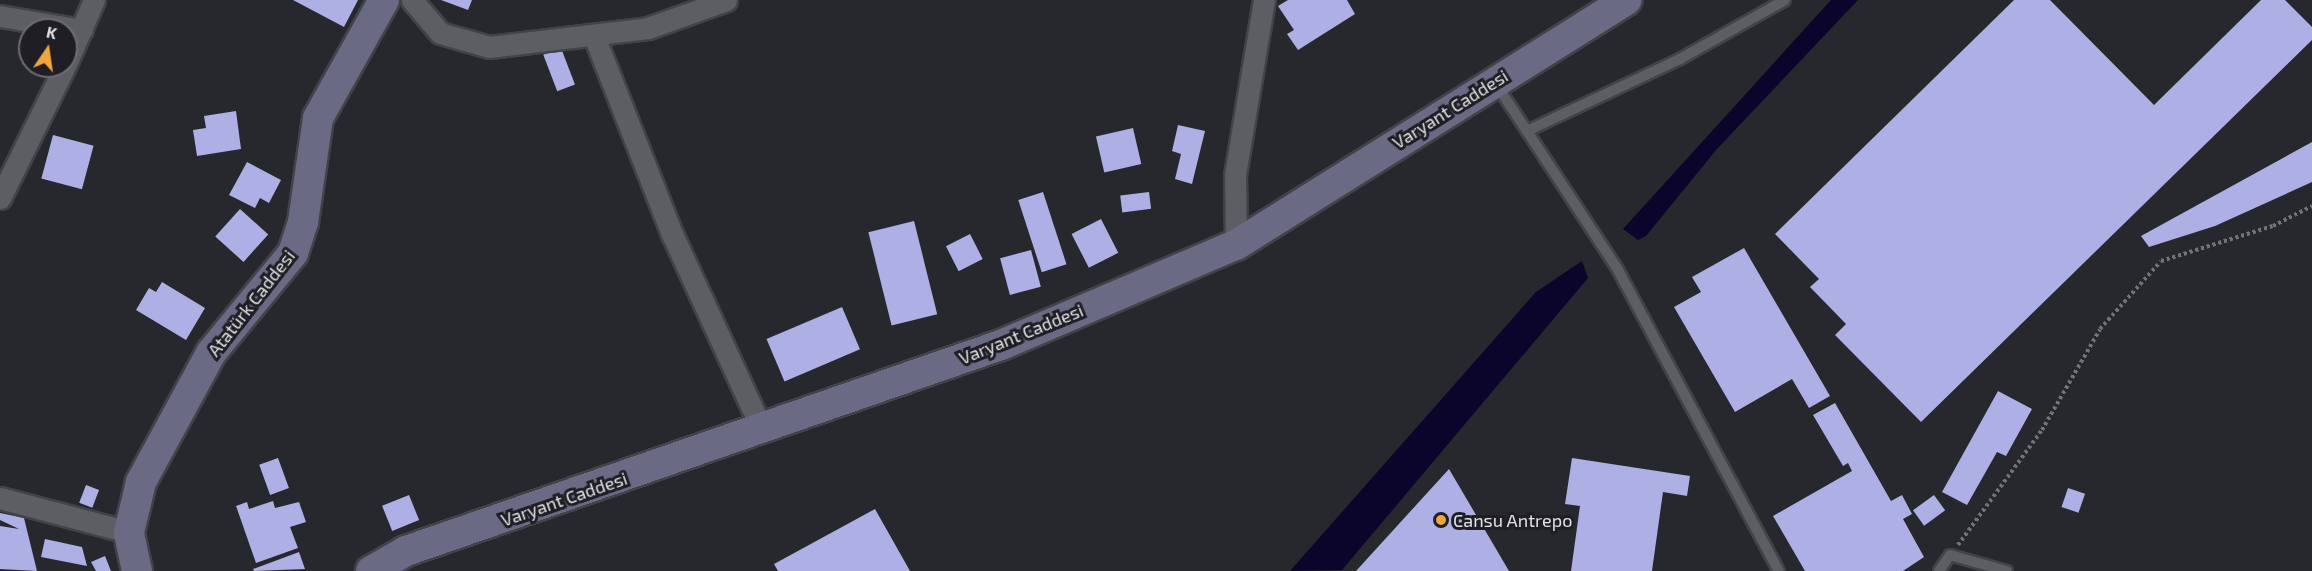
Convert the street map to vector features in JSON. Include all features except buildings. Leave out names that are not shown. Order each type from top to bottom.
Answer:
[{"type":"street","points":[[78,39],[94,0]]},
{"type":"street","name":"Atatürk Caddesi","points":[[137,571],[129,532],[141,482],[201,370],[293,253],[303,222],[318,118],[384,0]]},
{"type":"street","points":[[412,0],[440,33],[477,46],[594,36],[665,23],[726,0]]},
{"type":"street","points":[[1236,245],[1235,175],[1264,0]]},
{"type":"street","name":"Varyant Caddesi","points":[[371,571],[406,551],[762,430],[1001,345],[1236,245],[1626,0]]},
{"type":"street","points":[[0,16],[82,30]]},
{"type":"street","points":[[594,36],[672,234],[762,430]]},
{"type":"street","points":[[0,198],[60,78]]},
{"type":"street","points":[[0,498],[129,532]]},
{"type":"lane","points":[[1527,130],[1680,59],[1785,0]]},
{"type":"lane","points":[[1494,81],[1618,270],[1779,571]]},
{"type":"lane","points":[[1939,571],[1950,555],[2007,571]]},
{"type":"path","points":[[1950,555],[2042,430],[2100,329],[2161,261],[2273,226],[2312,206]]},
{"type":"shaded area","points":[[1831,0],[1858,0],[1716,150],[1646,236],[1638,240],[1623,229]]},
{"type":"shaded area","points":[[1582,261],[1588,278],[1342,570],[1290,571],[1536,292]]},
{"type":"place","name":"Cansu Antrepo","points":[[1441,520]]}]
